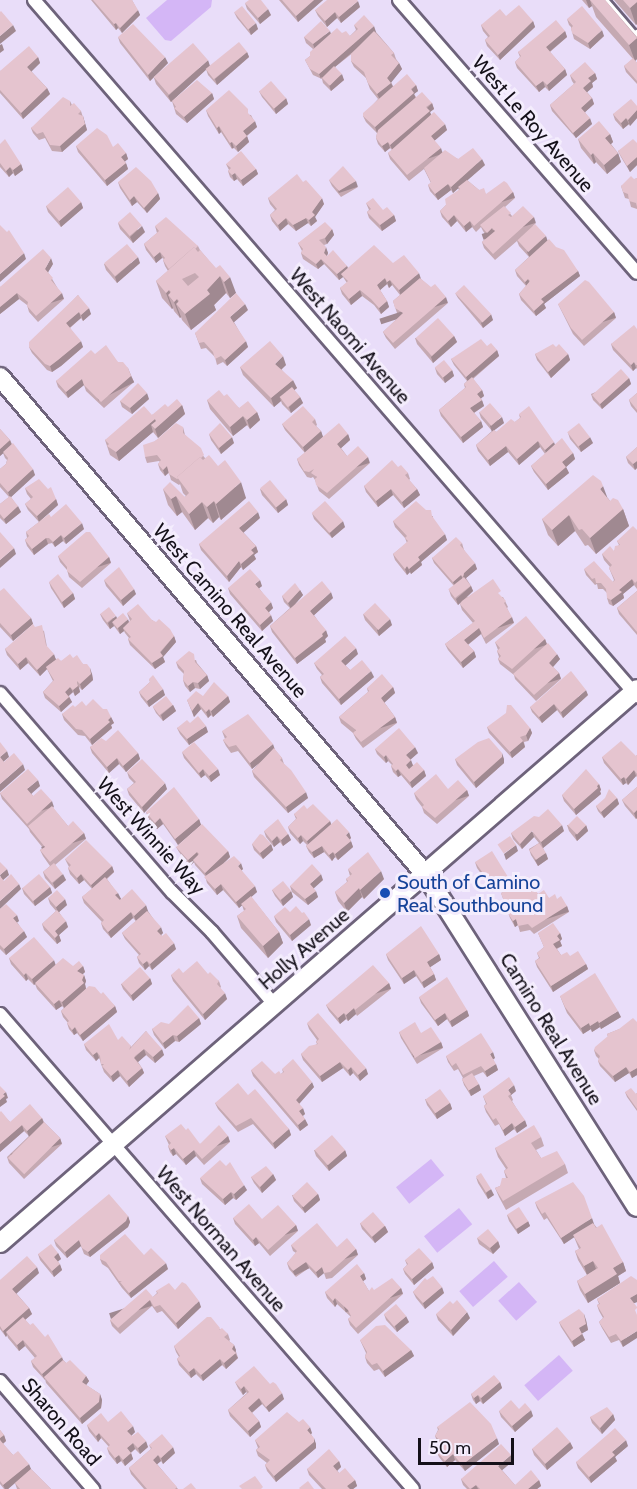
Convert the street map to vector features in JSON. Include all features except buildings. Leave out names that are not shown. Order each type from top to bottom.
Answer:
[{"type":"street","name":"West Naomi Avenue","points":[[34,0],[636,692]]},
{"type":"street","name":"West Le Roy Avenue","points":[[399,0],[637,273]]},
{"type":"street","name":"West Camino Real Avenue","points":[[0,377],[426,875]]},
{"type":"street","name":"Holly Avenue","points":[[0,1243],[636,692]]},
{"type":"street","name":"West Winnie Way","points":[[0,693],[172,892],[212,932],[274,1004]]},
{"type":"street","name":"Camino Real Avenue","points":[[426,875],[637,1207]]},
{"type":"street","name":"West Norman Avenue","points":[[0,1014],[412,1489]]},
{"type":"street","name":"Sharon Road","points":[[0,1381],[93,1489]]},
{"type":"lane","points":[[605,0],[635,35],[637,33]]},
{"type":"shaded area","points":[[167,0],[212,0],[211,7],[171,41],[165,40],[146,18]]},
{"type":"shaded area","points":[[431,1159],[444,1175],[409,1204],[396,1187]]},
{"type":"shaded area","points":[[459,1208],[472,1224],[437,1253],[424,1236]]},
{"type":"shaded area","points":[[494,1261],[508,1277],[473,1307],[459,1291]]},
{"type":"shaded area","points":[[519,1282],[537,1302],[516,1321],[498,1301]]},
{"type":"shaded area","points":[[559,1355],[573,1371],[538,1401],[524,1385]]},
{"type":"place","name":"South of Camino Real Southbound","points":[[385,893]]}]
